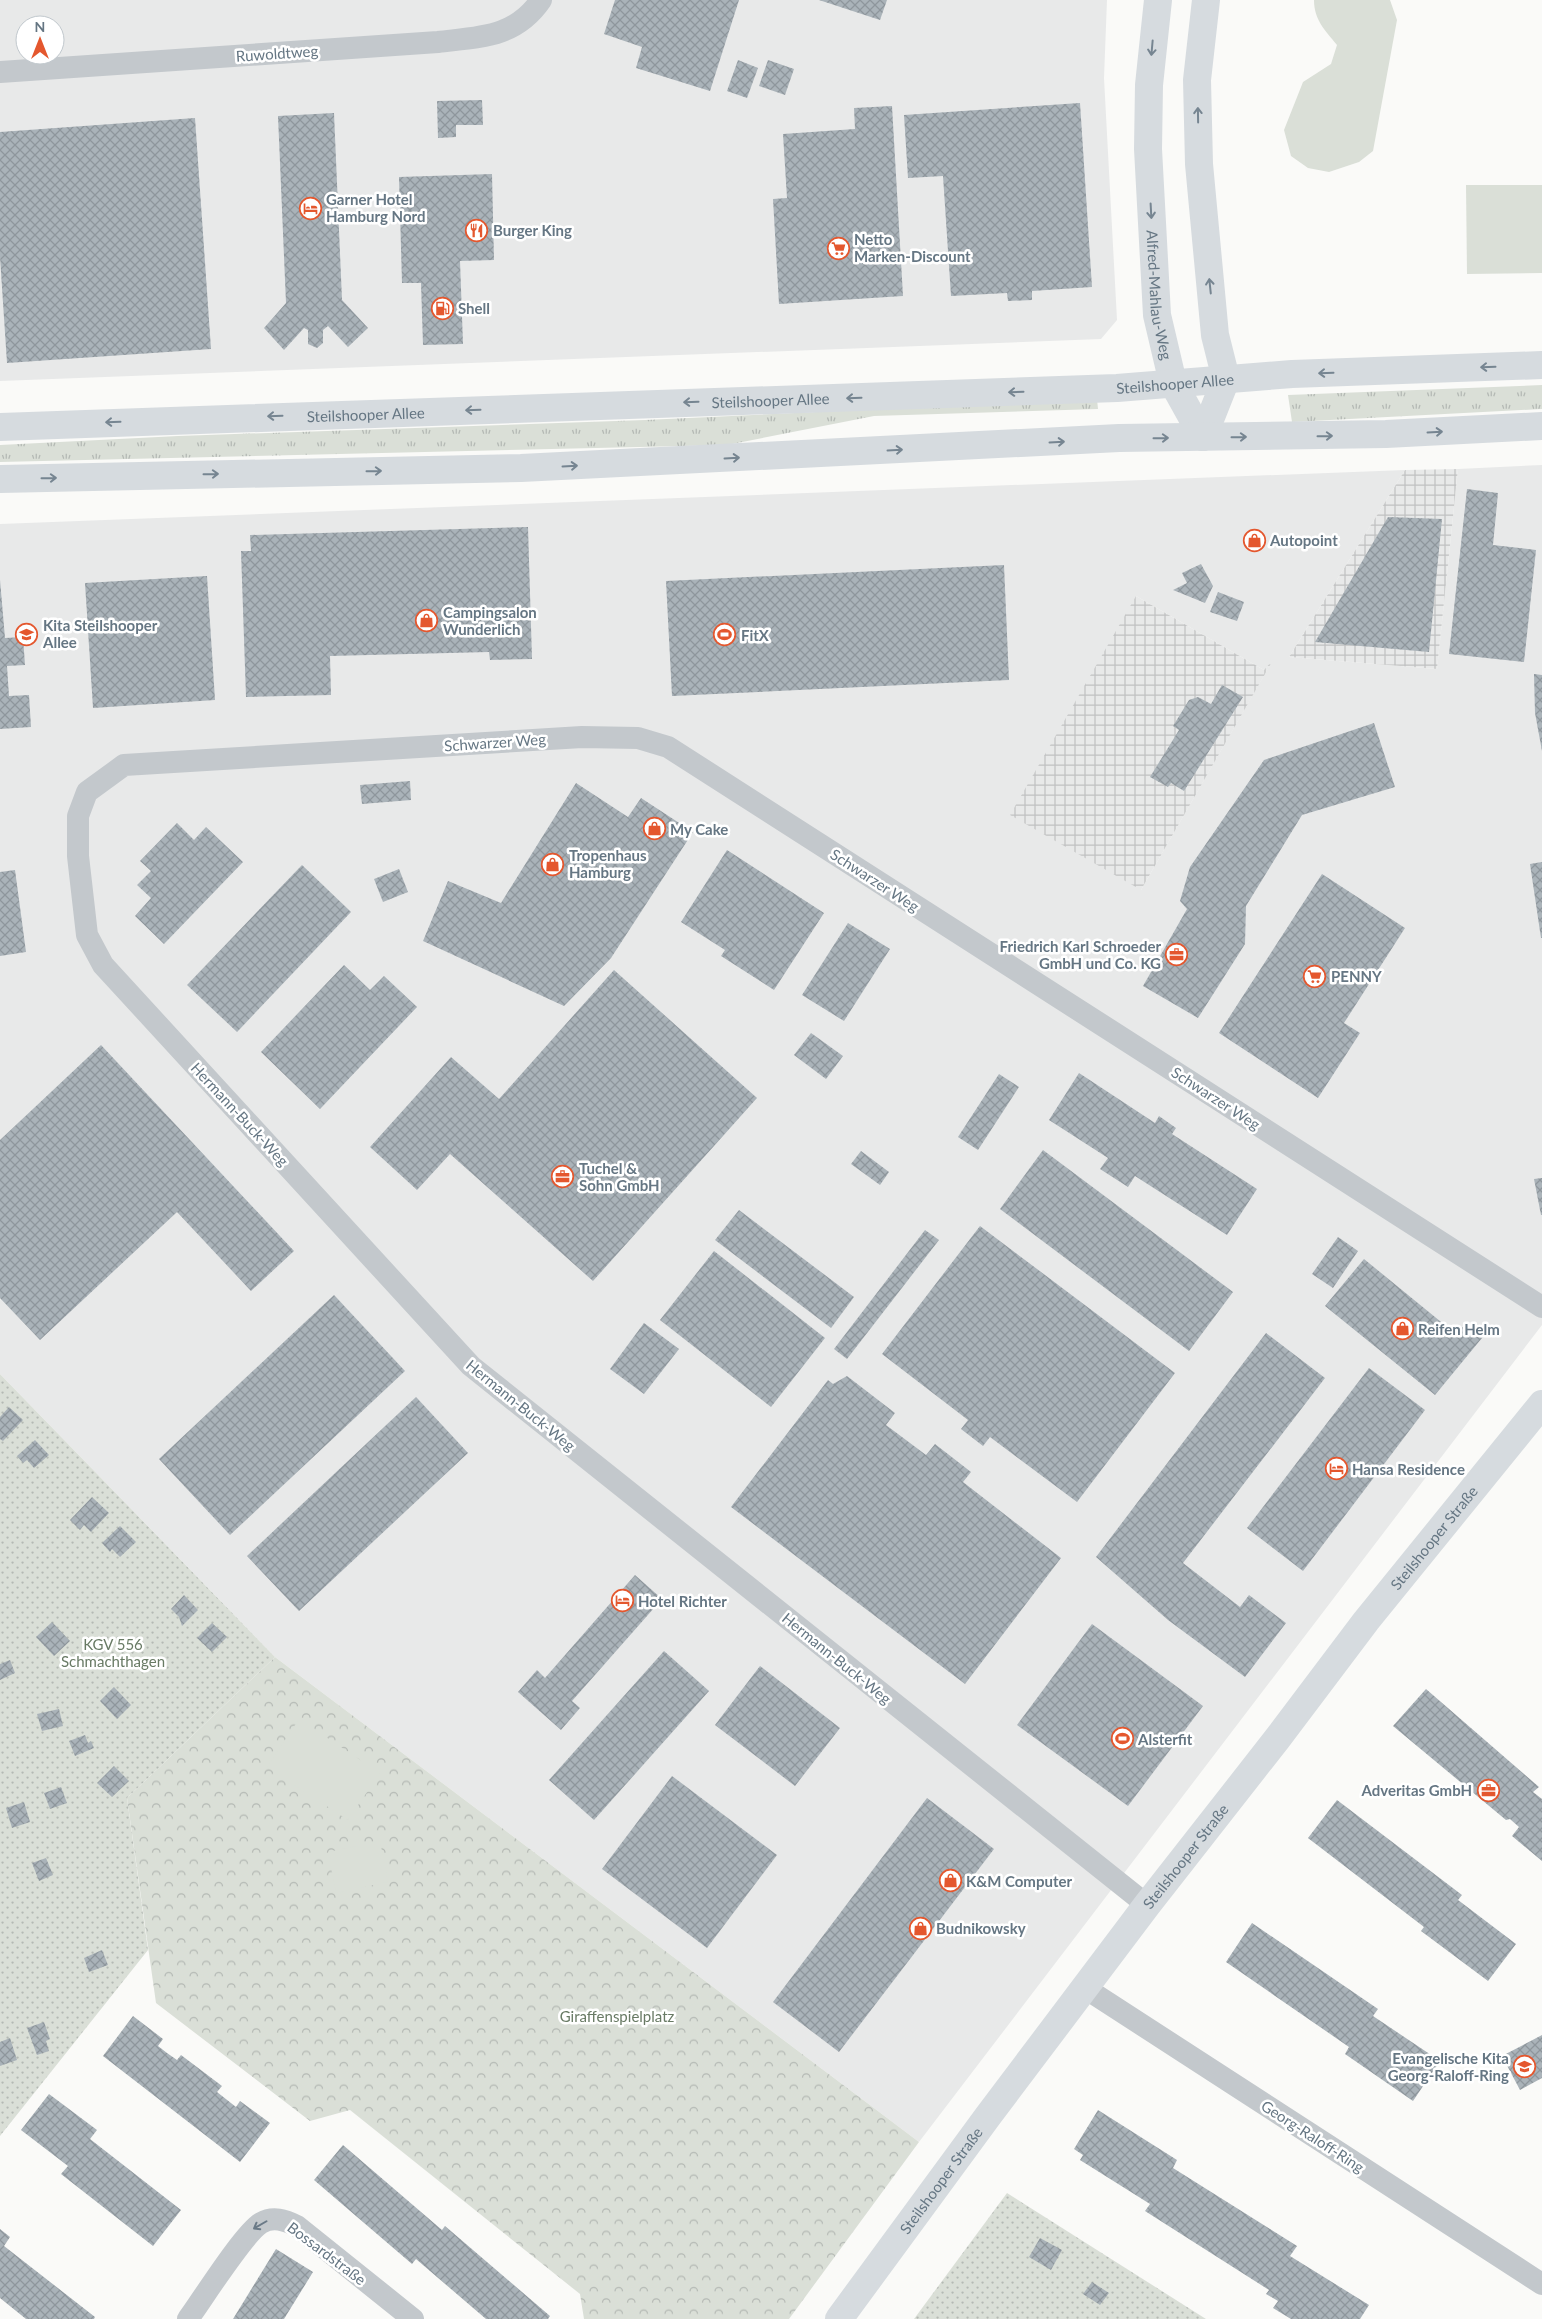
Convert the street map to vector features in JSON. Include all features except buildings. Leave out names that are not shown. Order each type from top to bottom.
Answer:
[{"type":"main road","name":"Alfred-Mahlau-Weg","points":[[1158,0],[1149,85],[1148,149],[1157,315],[1173,383],[1202,437]]},
{"type":"main road","points":[[1202,437],[1226,379],[1215,335],[1199,164],[1197,80],[1206,0]]},
{"type":"main road","name":"Steilshooper Allee","points":[[0,427],[600,405],[894,397],[1117,388],[1292,374],[1542,365]]},
{"type":"main road","points":[[0,479],[521,468],[1119,438],[1386,434],[1542,426]]},
{"type":"main road","name":"Steilshooper Straße","points":[[839,2319],[1147,1905],[1277,1740],[1366,1621],[1542,1404]]},
{"type":"street","name":"Ruwoldtweg","points":[[0,72],[448,41],[499,34],[531,15],[541,0]]},
{"type":"street","name":"Schwarzer Weg","points":[[124,765],[582,737],[638,738],[668,747],[1542,1307]]},
{"type":"street","name":"Hermann-Buck-Weg","points":[[124,765],[87,792],[78,816],[78,856],[87,935],[103,965],[471,1366],[1147,1905]]},
{"type":"street","name":"Georg-Raloff-Ring","points":[[1085,1988],[1542,2284]]},
{"type":"street","name":"Bossardstraße","points":[[188,2319],[252,2229],[272,2219],[281,2219],[297,2226],[413,2319]]},
{"type":"shaded area","points":[[0,0],[1107,0],[1104,78],[1117,320],[1101,339],[0,381]]},
{"type":"shaded area","points":[[1542,465],[1542,1325],[919,2142],[275,1657],[0,1374],[0,524],[1405,470],[1289,657],[1437,669],[1458,469]],"holes":[[[1136,596],[1264,670],[1271,663],[1141,890]]]},
{"type":"shaded area","points":[[1458,469],[1437,669],[1289,657],[1405,470]]},
{"type":"shaded area","points":[[1136,596],[1264,670],[1273,660],[1141,890],[1010,815]]},
{"type":"green space","points":[[1314,0],[1390,0],[1397,20],[1373,151],[1359,162],[1329,172],[1308,168],[1291,156],[1284,130],[1303,82],[1331,64],[1337,45],[1318,19]]},
{"type":"green space","points":[[1466,185],[1542,185],[1542,273],[1467,274]]},
{"type":"green space","points":[[1542,385],[1542,409],[1292,422],[1288,395]]},
{"type":"green space","points":[[1097,399],[1098,409],[874,416],[727,445],[0,462],[0,445],[178,436],[645,420]]},
{"type":"green space","name":"KGV 556 Schmachthagen","points":[[0,1374],[275,1657],[127,1798],[148,1950],[0,2136]]},
{"type":"green space","name":"Giraffenspielplatz","points":[[275,1657],[919,2142],[789,2319],[584,2319],[580,2294],[350,2110],[310,2121],[156,2003],[127,1798]]},
{"type":"green space","points":[[299,1719],[380,1773],[348,1820],[267,1767]]},
{"type":"green space","points":[[380,1841],[388,1882],[336,1893],[328,1852]]},
{"type":"green space","points":[[1007,2193],[1206,2319],[914,2319]]},
{"type":"place","name":"Garner Hotel Hamburg Nord","points":[[310,208]]},
{"type":"place","name":"Burger King","points":[[477,230]]},
{"type":"place","name":"Netto Marken-Discount","points":[[838,248]]},
{"type":"place","name":"Shell","points":[[442,308]]},
{"type":"place","name":"Autopoint","points":[[1254,540]]},
{"type":"place","name":"Campingsalon Wunderlich","points":[[427,621]]},
{"type":"place","name":"Kita Steilshooper Allee","points":[[27,634]]},
{"type":"place","name":"FitX","points":[[725,635]]},
{"type":"place","name":"My Cake","points":[[654,829]]},
{"type":"place","name":"Tropenhaus Hamburg","points":[[553,864]]},
{"type":"place","name":"Friedrich Karl Schroeder GmbH und Co. KG","points":[[1177,955]]},
{"type":"place","name":"PENNY","points":[[1315,976]]},
{"type":"place","name":"Tuchel & Sohn GmbH","points":[[563,1177]]},
{"type":"place","name":"Reifen Helm","points":[[1402,1329]]},
{"type":"place","name":"Hansa Residence","points":[[1336,1469]]},
{"type":"place","name":"Hotel Richter","points":[[622,1601]]},
{"type":"place","name":"Alsterfit","points":[[1122,1739]]},
{"type":"place","name":"Adveritas GmbH","points":[[1488,1790]]},
{"type":"place","name":"K&M Computer","points":[[950,1881]]},
{"type":"place","name":"Budnikowsky","points":[[920,1928]]},
{"type":"place","name":"Evangelische Kita Georg-Raloff-Ring","points":[[1525,2067]]}]
